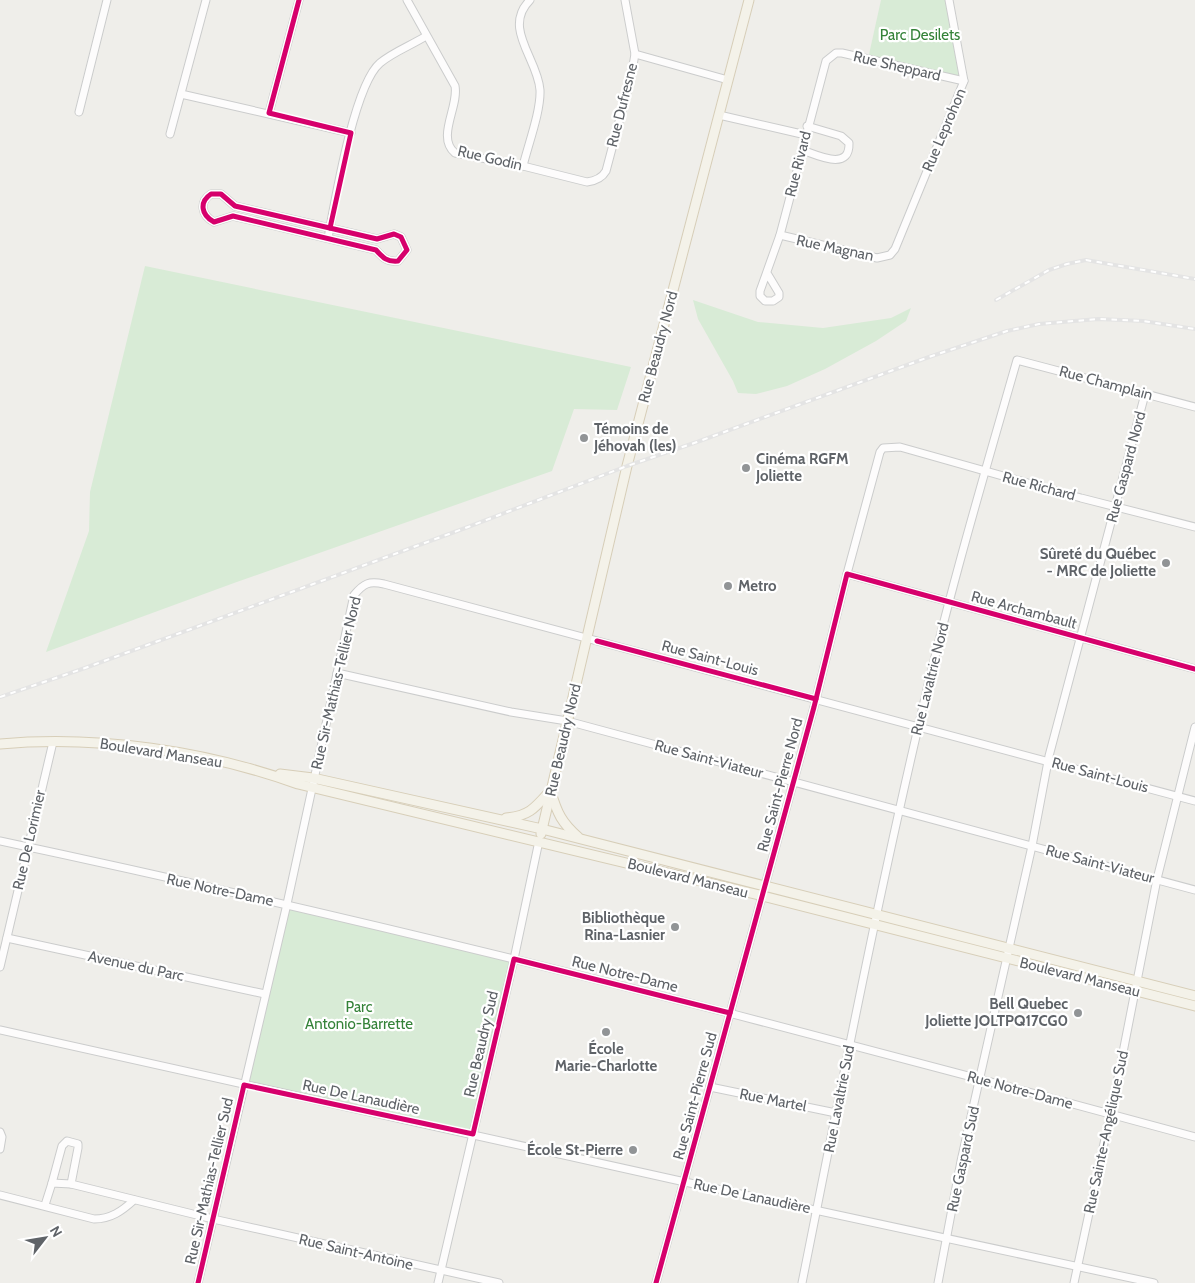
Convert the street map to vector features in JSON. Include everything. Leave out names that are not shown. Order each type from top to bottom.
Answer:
[{"type":"main road","name":"Rue Beaudry Nord","points":[[540,841],[627,466],[749,0]]},
{"type":"main road","name":"Boulevard Manseau","points":[[0,744],[53,742],[110,744],[158,750],[268,773],[296,775],[312,783],[1007,959],[1135,986],[1195,996]]},
{"type":"main road","name":"Boulevard Manseau","points":[[312,783],[542,828],[1009,948],[1195,1006]]},
{"type":"main road","points":[[495,819],[519,817],[527,814],[551,791],[560,818],[568,829],[581,839]]},
{"type":"street","points":[[79,112],[107,0]]},
{"type":"street","points":[[170,134],[206,0]]},
{"type":"street","points":[[269,113],[299,0]]},
{"type":"street","name":"Rue Godin","points":[[407,0],[456,89],[448,134],[451,149],[456,153],[523,166],[587,182],[599,178]]},
{"type":"street","points":[[523,166],[540,103],[538,75],[520,36],[518,22],[521,12],[530,0]]},
{"type":"street","name":"Rue Dufresne","points":[[599,178],[606,171],[629,85],[635,54],[625,0]]},
{"type":"street","name":"Rue Leprohon","points":[[890,254],[895,249],[964,81],[949,0]]},
{"type":"street","points":[[328,238],[351,133],[361,94],[369,77],[380,63],[426,36]]},
{"type":"street","name":"Rue Sheppard","points":[[830,57],[836,53],[842,53],[964,81]]},
{"type":"street","points":[[635,54],[728,80]]},
{"type":"street","name":"Rue Rivard","points":[[767,273],[780,235],[807,126],[826,61],[830,57]]},
{"type":"street","points":[[181,94],[351,133]]},
{"type":"street","points":[[718,114],[806,135]]},
{"type":"street","points":[[802,150],[832,160],[844,158],[849,150],[849,143],[841,136],[807,126]]},
{"type":"street","points":[[211,194],[221,194],[235,206],[377,239],[394,234],[401,237],[407,250],[398,261],[391,262],[386,260],[376,250],[328,238],[233,216],[214,222],[206,215],[203,204],[205,198],[211,194]]},
{"type":"street","name":"Rue Magnan","points":[[780,235],[878,258],[890,254]]},
{"type":"street","name":"Rue Champlain","points":[[1017,360],[1195,407]]},
{"type":"street","name":"Rue Lavaltrie Nord","points":[[876,914],[918,726],[985,472],[1017,360]]},
{"type":"street","name":"Rue Gaspard Nord","points":[[1009,948],[1032,846],[1048,761],[1145,394]]},
{"type":"street","name":"Rue Richard","points":[[883,448],[900,447],[985,472],[1195,527]]},
{"type":"street","name":"Rue Saint-Pierre Nord","points":[[766,886],[816,699],[877,457],[883,448]]},
{"type":"street","name":"Rue Archambault","points":[[847,574],[1195,669]]},
{"type":"street","name":"Rue Saint-Louis","points":[[366,584],[372,582],[384,584],[1195,801]]},
{"type":"street","name":"Rue Sir-Mathias-Tellier Nord","points":[[312,783],[354,595],[366,584]]},
{"type":"street","name":"Rue Saint-Viateur","points":[[336,673],[510,712],[567,721],[1195,890]]},
{"type":"street","name":"Rue Sainte-Angélique Sud","points":[[1074,1283],[1157,879],[1195,727]]},
{"type":"street","name":"Rue De Lorimier","points":[[0,968],[53,742]]},
{"type":"street","name":"Rue Sir-Mathias-Tellier Sud","points":[[198,1283],[286,904],[312,783]]},
{"type":"street","name":"Rue Notre-Dame","points":[[0,841],[286,904],[514,959],[730,1013],[1195,1136]]},
{"type":"street","name":"Rue Beaudry Sud","points":[[438,1283],[540,841]]},
{"type":"street","name":"Rue Saint-Pierre Sud","points":[[656,1283],[766,886]]},
{"type":"street","name":"Rue Lavaltrie Sud","points":[[802,1283],[876,914]]},
{"type":"street","name":"Avenue du Parc","points":[[7,938],[265,994]]},
{"type":"street","name":"Rue Gaspard Sud","points":[[938,1283],[962,1161],[1009,948]]},
{"type":"street","name":"Rue De Lanaudière","points":[[0,1030],[685,1182],[1154,1283]]},
{"type":"street","name":"Rue Martel","points":[[710,1087],[836,1113]]},
{"type":"street","points":[[0,1132],[2,1138],[0,1149]]},
{"type":"street","points":[[45,1205],[62,1146],[67,1141],[78,1144],[71,1184]]},
{"type":"street","name":"Rue Saint-Antoine","points":[[52,1183],[71,1184],[213,1219],[499,1283]]},
{"type":"street","points":[[0,1195],[94,1219],[104,1219],[123,1210],[134,1200]]},
{"type":"green space","name":"Parc Desilets","points":[[881,0],[949,0],[964,81],[868,59]]},
{"type":"green space","points":[[145,266],[631,367],[617,410],[574,409],[552,471],[234,583],[46,652],[89,531],[90,492]]},
{"type":"green space","points":[[693,300],[758,322],[823,328],[891,318],[911,308],[906,321],[876,341],[825,369],[787,386],[756,394],[738,393],[698,319]]},
{"type":"green space","name":"Parc Antonio-Barrette","points":[[287,904],[514,959],[473,1134],[244,1085]]},
{"type":"railway","points":[[996,300],[1049,270],[1086,260],[1195,279]]},
{"type":"railway","points":[[0,697],[85,668],[468,527],[627,466],[929,357],[1007,331],[1039,324],[1098,319],[1143,321],[1195,329]]},
{"type":"cycle path","points":[[299,0],[269,113],[351,133],[330,228]]},
{"type":"cycle path","points":[[211,194],[221,194],[235,206],[377,239],[394,234],[401,237],[407,250],[398,261],[391,261],[383,257],[376,250],[233,216],[214,222],[206,216],[203,208],[207,197],[211,194]]},
{"type":"cycle path","points":[[656,1283],[814,707],[847,574],[1195,669]]},
{"type":"cycle path","points":[[597,641],[816,699]]},
{"type":"cycle path","points":[[198,1283],[244,1085],[473,1134],[514,959],[730,1013]]},
{"type":"place","name":"Témoins de Jéhovah (les)","points":[[584,438]]},
{"type":"place","name":"Cinéma RGFM Joliette","points":[[746,468]]},
{"type":"place","name":"Sûreté du Québec - MRC de Joliette","points":[[1166,563]]},
{"type":"place","name":"Metro","points":[[728,586]]},
{"type":"place","name":"Bibliothèque Rina-Lasnier","points":[[675,927]]},
{"type":"place","name":"Bell Quebec Joliette JOLTPQ17CG0","points":[[1078,1013]]},
{"type":"place","name":"École Marie-Charlotte","points":[[606,1032]]},
{"type":"place","name":"École St-Pierre","points":[[633,1150]]}]
